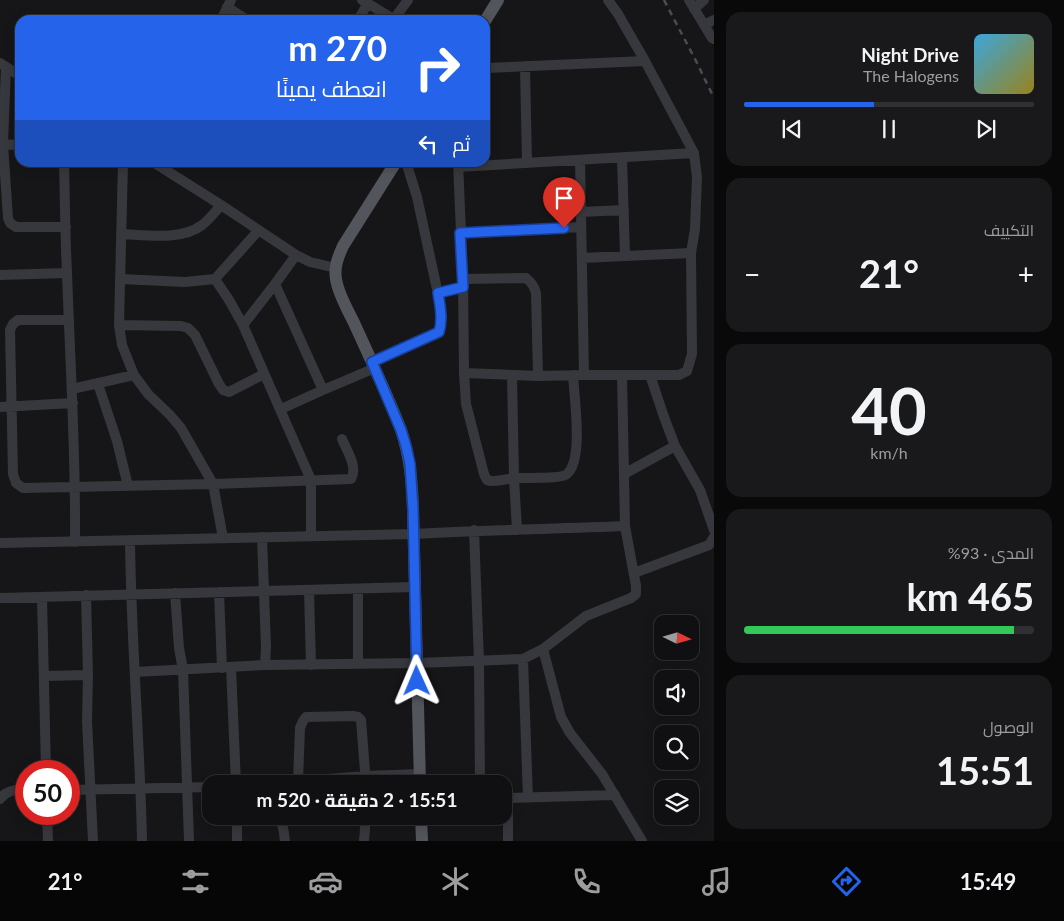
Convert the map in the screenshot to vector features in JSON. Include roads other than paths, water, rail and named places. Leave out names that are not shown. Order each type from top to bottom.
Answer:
[{"type":"main road","points":[[489,15],[498,0]]},
{"type":"main road","points":[[393,167],[343,246],[338,258],[336,279],[337,286],[401,430],[410,464],[414,534],[420,775]]},
{"type":"main road","points":[[421,825],[422,841]]},
{"type":"street","points":[[398,15],[408,0]]},
{"type":"street","points":[[464,373],[512,376],[584,374],[679,375],[687,370],[689,365],[692,354],[692,253],[697,177],[694,153],[645,60],[608,0]]},
{"type":"street","points":[[704,0],[691,4],[714,39]]},
{"type":"street","points":[[360,15],[365,2],[387,15]]},
{"type":"street","points":[[223,15],[229,4],[241,15]]},
{"type":"street","points":[[704,25],[714,20]]},
{"type":"street","points":[[490,68],[645,60]]},
{"type":"street","points":[[3,65],[15,73]]},
{"type":"street","points":[[3,65],[3,144],[8,218],[10,223],[16,227],[66,227]]},
{"type":"street","points":[[525,66],[527,162]]},
{"type":"street","points":[[3,144],[15,145]]},
{"type":"street","points":[[490,164],[694,153]]},
{"type":"street","points":[[622,158],[625,256]]},
{"type":"street","points":[[580,160],[584,374]]},
{"type":"street","points":[[64,167],[66,273],[70,320],[75,487],[75,542]]},
{"type":"street","points":[[122,167],[119,325],[122,345],[134,375],[148,394],[181,428],[213,484],[223,538]]},
{"type":"street","points":[[161,167],[296,255],[310,262],[336,268]]},
{"type":"street","points":[[280,409],[323,390],[439,332],[441,317],[438,293],[417,197],[408,167]]},
{"type":"street","points":[[458,167],[466,404],[487,480],[491,482],[514,478],[556,477],[566,475],[571,469],[575,463],[577,434],[573,375]]},
{"type":"street","points":[[121,234],[164,236],[186,234],[202,226],[221,205]]},
{"type":"street","points":[[581,212],[624,210]]},
{"type":"street","points":[[460,233],[581,227]]},
{"type":"street","points":[[120,279],[185,282],[215,279],[258,231]]},
{"type":"street","points":[[582,258],[692,253]]},
{"type":"street","points":[[243,325],[296,255]]},
{"type":"street","points":[[0,275],[66,273]]},
{"type":"street","points":[[438,293],[463,283],[526,278],[532,283],[536,293],[538,376]]},
{"type":"street","points":[[215,279],[243,325],[312,480],[311,536]]},
{"type":"street","points":[[275,284],[323,390]]},
{"type":"street","points":[[70,320],[18,320],[10,330],[13,474],[16,483],[23,488],[351,479],[354,474],[354,468],[342,439]]},
{"type":"street","points":[[119,325],[181,326],[188,328],[195,335],[223,390],[229,392],[264,374]]},
{"type":"street","points":[[72,389],[134,375]]},
{"type":"street","points":[[135,672],[265,665],[417,663],[522,659],[543,650],[586,616],[631,598],[636,594],[636,586],[625,526],[622,375]]},
{"type":"street","points":[[650,375],[675,446],[700,490],[714,530]]},
{"type":"street","points":[[512,376],[517,530]]},
{"type":"street","points":[[98,384],[117,441],[128,486]]},
{"type":"street","points":[[0,407],[72,403]]},
{"type":"street","points":[[624,474],[675,446]]},
{"type":"street","points":[[0,543],[414,534],[474,530],[625,526]]},
{"type":"street","points":[[474,530],[479,661],[480,775]]},
{"type":"street","points":[[634,573],[709,545],[714,537]]},
{"type":"street","points":[[262,538],[265,665]]},
{"type":"street","points":[[130,540],[130,594],[141,789],[142,841]]},
{"type":"street","points":[[0,598],[415,588]]},
{"type":"street","points":[[358,589],[358,664]]},
{"type":"street","points":[[309,590],[311,664]]},
{"type":"street","points":[[219,592],[235,775]]},
{"type":"street","points":[[176,593],[179,648],[183,670],[189,841]]},
{"type":"street","points":[[86,595],[87,721],[93,841]]},
{"type":"street","points":[[42,597],[46,760]]},
{"type":"street","points":[[543,650],[561,717],[602,774],[642,841]]},
{"type":"street","points":[[522,659],[528,798]]},
{"type":"street","points":[[44,676],[88,675]]},
{"type":"street","points":[[298,775],[300,728],[306,717],[354,716],[361,720],[366,775]]},
{"type":"street","points":[[80,790],[202,787]]},
{"type":"street","points":[[0,799],[3,794],[15,790]]},
{"type":"street","points":[[512,798],[615,795]]},
{"type":"street","points":[[47,825],[48,841]]},
{"type":"street","points":[[237,825],[237,841]]},
{"type":"street","points":[[282,825],[285,841]]},
{"type":"street","points":[[364,841],[365,825]]},
{"type":"street","points":[[507,825],[508,841]]},
{"type":"railway","points":[[664,0],[714,98]]}]
